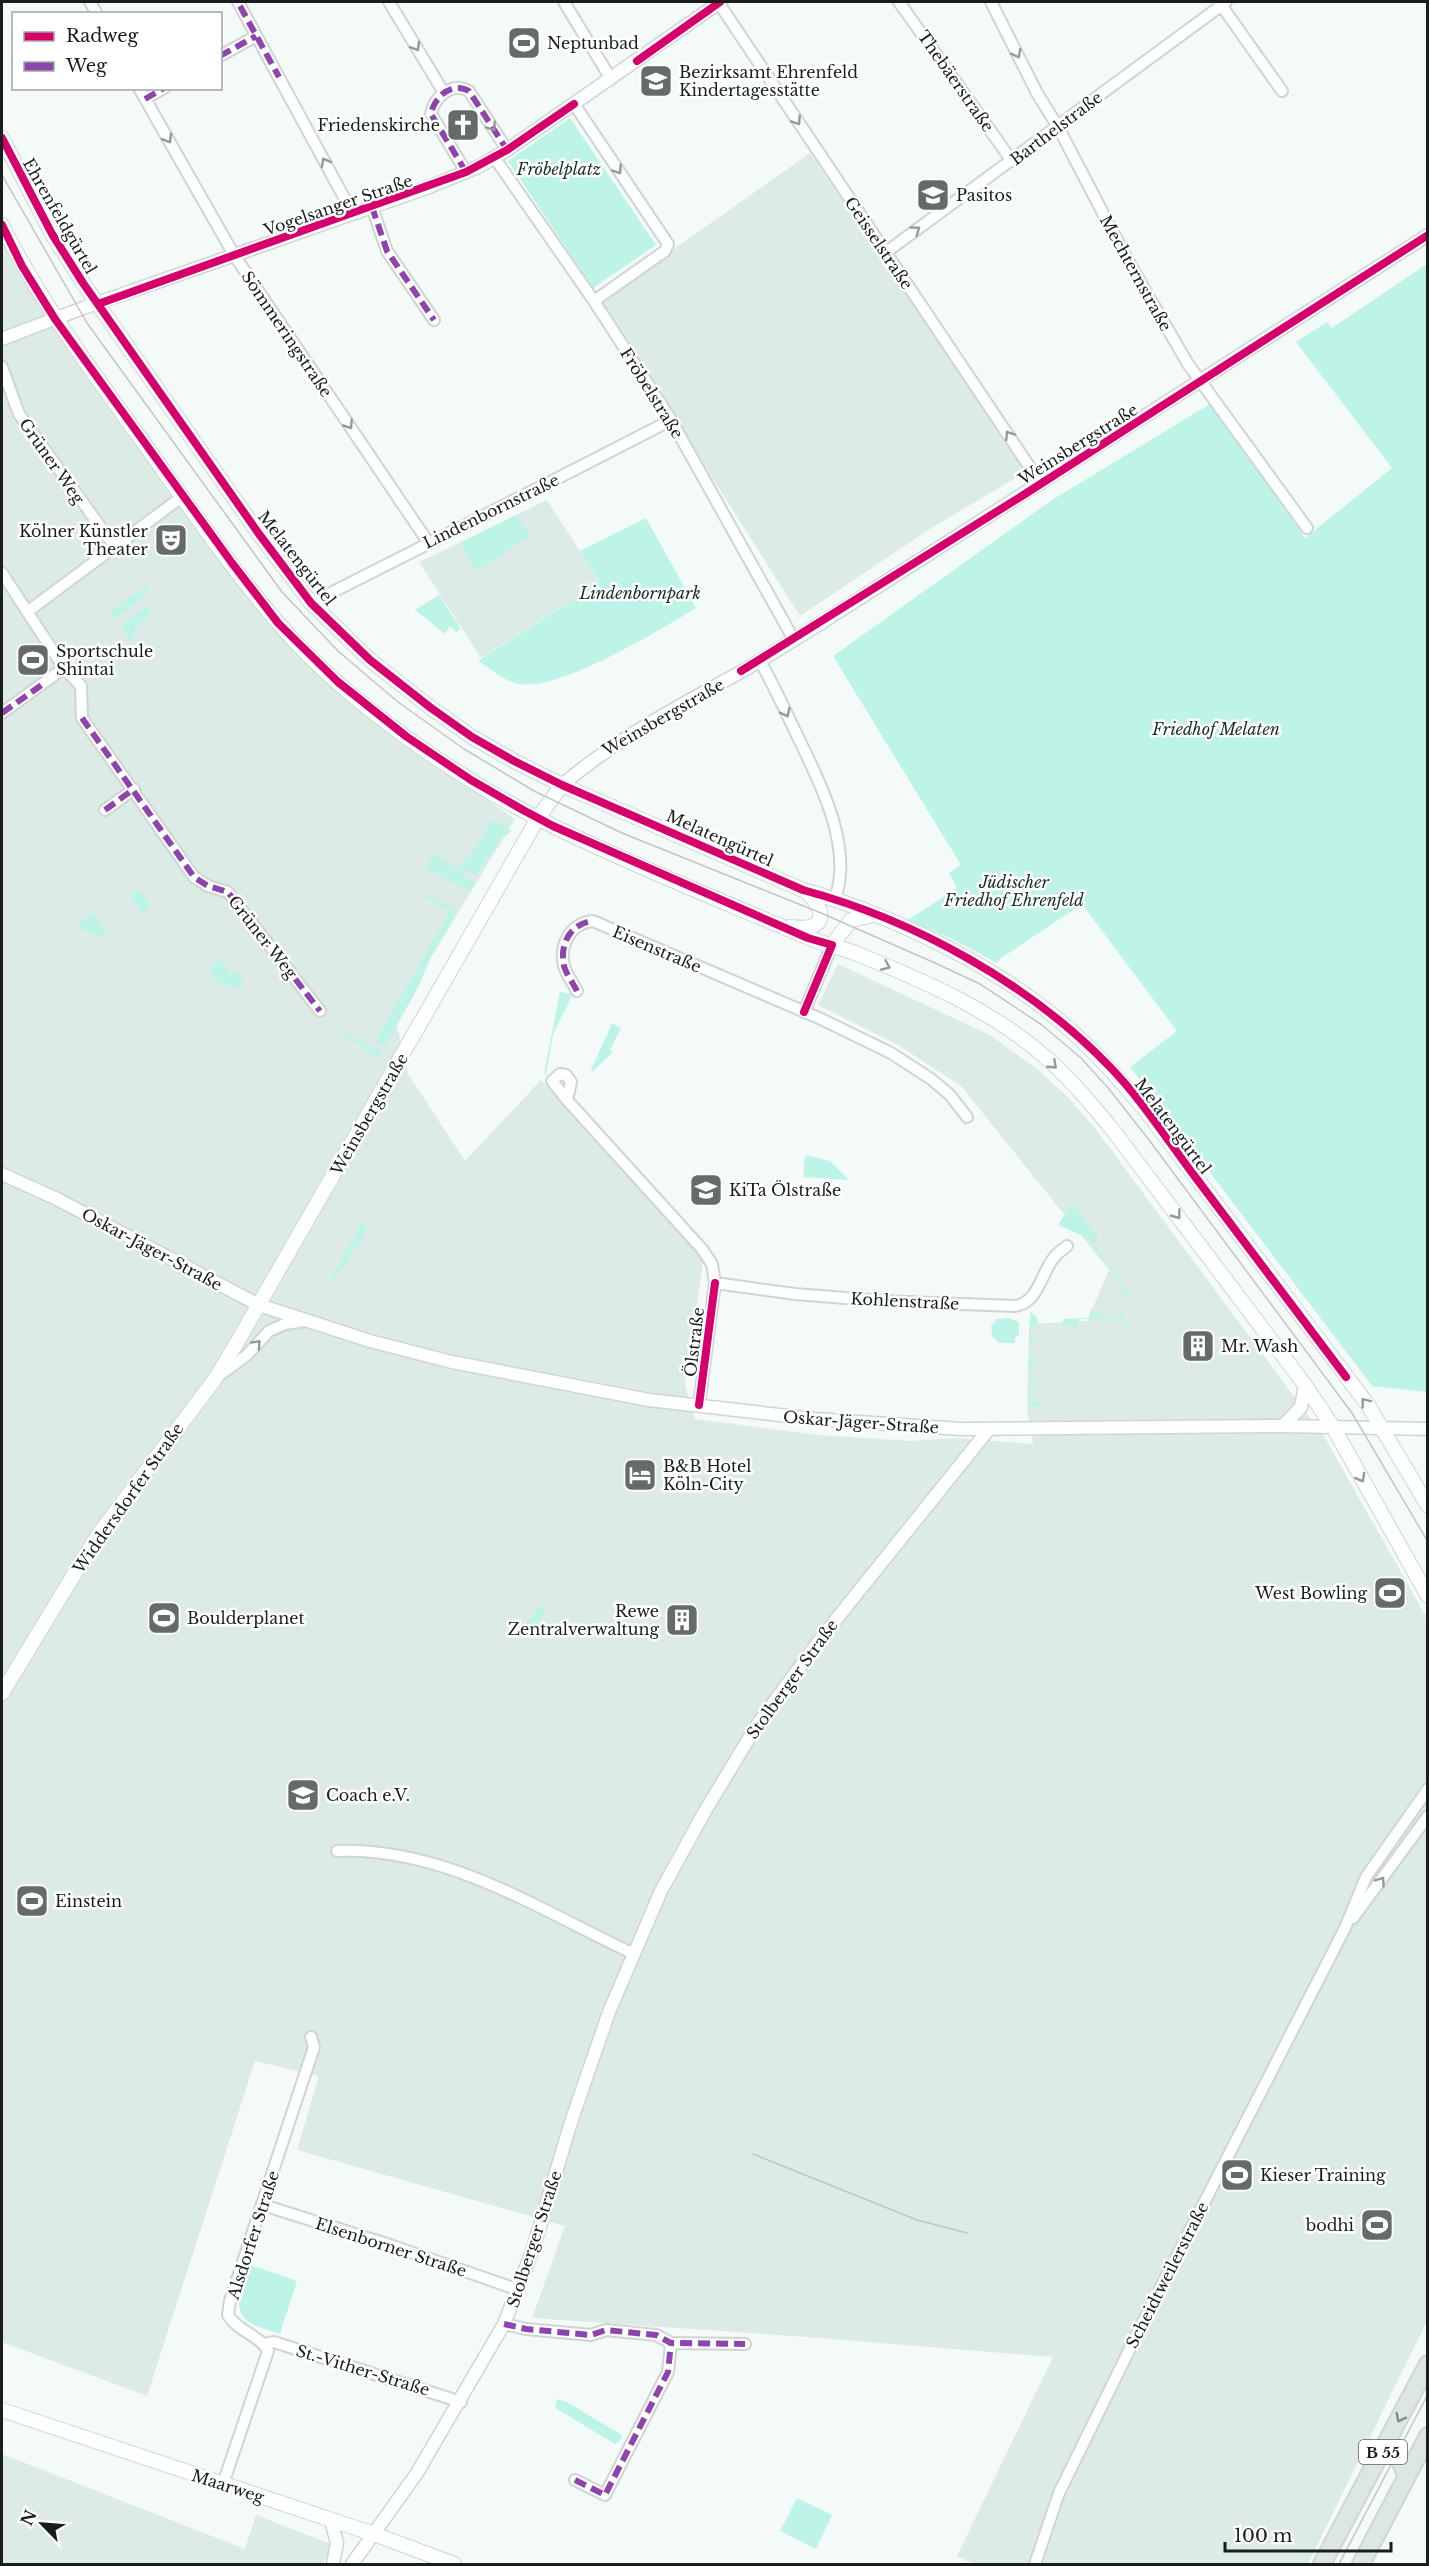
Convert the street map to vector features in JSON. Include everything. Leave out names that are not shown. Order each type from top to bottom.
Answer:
[{"type":"main road","name":"Ehrenfeldgürtel","points":[[2,138],[52,234],[98,304]]},
{"type":"main road","points":[[2,225],[22,266],[55,319]]},
{"type":"main road","name":"Melatengürtel","points":[[98,304],[259,534],[311,603],[370,660],[411,694],[490,748],[562,785],[802,890],[835,899],[957,953],[1027,995],[1068,1027],[1110,1068],[1146,1111],[1368,1405],[1428,1506]]},
{"type":"main road","name":"Melatengürtel","points":[[55,319],[278,623],[338,682],[407,737],[451,767],[538,818],[785,927],[856,953],[952,996],[1004,1026],[1051,1062],[1112,1128],[1305,1385],[1333,1427],[1428,1596]]},
{"type":"main road","name":"Weinsbergstraße","points":[[259,1305],[538,818],[562,785]]},
{"type":"main road","name":"Melatengürtel","points":[[785,927],[809,928],[819,920],[821,915],[818,903],[802,890]]},
{"type":"main road","points":[[832,945],[851,920],[873,915]]},
{"type":"main road","name":"Widdersdorfer Straße","points":[[2,1693],[98,1535],[214,1379],[259,1305]]},
{"type":"main road","name":"B 55","points":[[1322,2565],[1427,2366]]},
{"type":"main road","name":"Maarweg","points":[[2,2410],[374,2534],[454,2565]]},
{"type":"main road","name":"B 55","points":[[1361,2565],[1428,2436]]},
{"type":"main road","points":[[1384,2450],[1397,2454],[1407,2476]]},
{"type":"street","points":[[238,2],[353,214]]},
{"type":"street","points":[[389,2],[444,93]]},
{"type":"street","points":[[564,2],[611,79]]},
{"type":"street","name":"Vogelsanger Straße","points":[[2,339],[466,172],[507,150],[719,2]]},
{"type":"street","name":"Geisselstraße","points":[[719,2],[1041,484]]},
{"type":"street","name":"Thebäerstraße","points":[[899,2],[1012,161]]},
{"type":"street","name":"Mechternstraße","points":[[992,2],[1037,93],[1127,259],[1200,382],[1306,528]]},
{"type":"street","points":[[1222,3],[1282,91]]},
{"type":"street","name":"Barthelstraße","points":[[885,253],[1058,128],[1222,3]]},
{"type":"street","points":[[222,55],[256,36]]},
{"type":"street","points":[[466,172],[431,114],[437,98],[444,93],[460,87],[469,91],[507,150]]},
{"type":"street","name":"Sömmeringstraße","points":[[140,90],[234,255],[428,542]]},
{"type":"street","points":[[145,99],[161,90]]},
{"type":"street","points":[[574,104],[668,244],[665,251],[594,301]]},
{"type":"street","name":"Fröbelstraße","points":[[494,157],[594,301],[671,420],[794,639]]},
{"type":"street","points":[[372,207],[387,251],[434,320]]},
{"type":"street","name":"Weinsbergstraße","points":[[562,785],[595,757],[624,737],[760,661],[1041,484],[1428,235]]},
{"type":"street","name":"Grüner Weg","points":[[2,367],[19,414],[115,548]]},
{"type":"street","name":"Lindenbornstraße","points":[[311,603],[671,420]]},
{"type":"street","points":[[27,612],[183,496]]},
{"type":"street","name":"Grüner Weg","points":[[2,573],[64,668],[81,686],[82,718],[194,877],[208,886],[228,892],[321,1011]]},
{"type":"street","points":[[760,661],[824,790],[839,854],[840,883],[835,899]]},
{"type":"street","points":[[2,713],[64,668]]},
{"type":"street","points":[[105,810],[134,789]]},
{"type":"street","name":"Eisenstraße","points":[[577,990],[564,968],[563,949],[572,929],[585,922],[593,921],[804,1012],[883,1049],[915,1067],[951,1095],[966,1117]]},
{"type":"street","points":[[804,1012],[832,945]]},
{"type":"street","name":"Ölstraße","points":[[567,1100],[702,1249],[712,1264],[715,1283],[699,1405]]},
{"type":"street","name":"Oskar-Jäger-Straße","points":[[2,1174],[57,1199],[259,1305],[370,1341],[464,1365],[650,1400],[815,1419],[989,1430],[1283,1426],[1428,1429]]},
{"type":"street","name":"Kohlenstraße","points":[[715,1283],[795,1294],[883,1301],[1021,1305],[1034,1294],[1053,1258],[1067,1246]]},
{"type":"street","points":[[214,1379],[247,1354],[269,1331],[285,1324],[305,1320]]},
{"type":"street","points":[[1283,1426],[1301,1407],[1305,1385]]},
{"type":"street","name":"Stolberger Straße","points":[[352,2565],[417,2473],[461,2402],[504,2324],[519,2290],[571,2122],[609,2012],[661,1891],[705,1811],[757,1725],[845,1607],[989,1430]]},
{"type":"street","name":"Scheidtweilerstraße","points":[[1035,2565],[1059,2493],[1145,2319],[1346,1928],[1366,1877],[1392,1836],[1428,1789]]},
{"type":"street","name":"Scheidtweilerstraße","points":[[1346,1928],[1428,1816]]},
{"type":"street","points":[[337,1851],[362,1851],[405,1857],[435,1863],[470,1875],[634,1954]]},
{"type":"street","name":"Alsdorfer Straße","points":[[264,2344],[234,2326],[228,2315],[230,2301],[314,2047],[311,2037]]},
{"type":"street","name":"Elsenborner Straße","points":[[263,2205],[393,2246],[519,2290]]},
{"type":"street","points":[[504,2324],[526,2329],[591,2335],[606,2330],[656,2335],[671,2343],[745,2344]]},
{"type":"street","name":"St.-Vither-Straße","points":[[264,2344],[274,2342],[461,2402]]},
{"type":"street","points":[[575,2480],[605,2495],[668,2372],[671,2343]]},
{"type":"street","points":[[223,2484],[268,2351],[264,2344]]},
{"type":"street","points":[[331,2520],[337,2543],[333,2565]]},
{"type":"shaded area","points":[[810,153],[1027,471],[930,529],[800,616],[600,301]]},
{"type":"shaded area","points":[[2,236],[267,620],[374,721],[515,819],[395,1017],[408,1074],[465,1161],[541,1080],[680,1233],[704,1256],[685,1385],[695,1419],[818,1435],[911,1441],[956,1438],[1033,1444],[1027,1408],[1029,1324],[1087,1321],[1109,1270],[961,1086],[898,1045],[818,1005],[838,964],[990,1035],[1038,1070],[1068,1097],[1097,1131],[1325,1438],[1428,1620],[1427,2321],[1308,2564],[975,2564],[957,2556],[1053,2357],[532,2318],[565,2226],[297,2150],[319,2076],[255,2061],[147,2396],[2,2342]]},
{"type":"shaded area","points":[[547,500],[600,582],[481,658],[419,562]]},
{"type":"shaded area","points":[[2,2454],[245,2549],[256,2515],[333,2545],[323,2564],[2,2564]]},
{"type":"green space","name":"Fröbelplatz","points":[[570,118],[656,245],[593,288],[508,161]]},
{"type":"green space","name":"Friedhof Melaten","points":[[1427,264],[1427,1392],[1372,1386],[1130,1067],[1177,1031],[1082,904],[997,963],[956,941],[908,920],[957,888],[949,873],[961,865],[833,656],[1052,500],[1210,404],[1305,538],[1392,468],[1296,342],[1327,322],[1332,328]]},
{"type":"green space","points":[[516,515],[531,536],[476,572],[460,543]]},
{"type":"green space","name":"Lindenbornpark","points":[[646,518],[696,608],[609,657],[558,679],[536,684],[514,683],[478,661],[600,582],[580,551]]},
{"type":"green space","points":[[146,586],[150,592],[114,619],[109,613]]},
{"type":"green space","points":[[439,595],[461,629],[456,632],[450,626],[445,634],[415,610]]},
{"type":"green space","points":[[147,607],[152,615],[135,627],[136,630],[133,633],[135,637],[130,640],[120,626]]},
{"type":"green space","points":[[492,819],[512,831],[502,838],[476,875],[465,870],[462,874],[475,883],[471,889],[465,890],[426,868],[433,854],[458,869],[476,847]]},
{"type":"green space","points":[[139,889],[151,906],[142,913],[130,895]]},
{"type":"green space","points":[[427,894],[453,908],[456,914],[430,958],[419,986],[385,1046],[375,1041],[450,911],[425,897]]},
{"type":"green space","points":[[93,912],[106,933],[101,936],[86,932],[77,925]]},
{"type":"green space","points":[[220,959],[230,973],[235,970],[244,983],[239,988],[217,982],[209,968]]},
{"type":"green space","points":[[560,992],[573,994],[553,1034],[546,1074],[544,1074]]},
{"type":"green space","points":[[315,1015],[382,1053],[379,1058]]},
{"type":"green space","points":[[612,1023],[621,1028],[610,1050],[613,1052],[592,1072],[591,1070]]},
{"type":"green space","points":[[805,1155],[830,1161],[849,1180],[803,1177]]},
{"type":"green space","points":[[1072,1203],[1098,1238],[1093,1243],[1130,1292],[1120,1300],[1117,1298],[1125,1290],[1088,1238],[1058,1225]]},
{"type":"green space","points":[[362,1222],[368,1229],[362,1235],[364,1237],[330,1285],[328,1284]]},
{"type":"green space","points":[[1119,1309],[1130,1326],[1125,1325],[1124,1319],[1079,1319],[1079,1326],[1063,1326],[1063,1319],[1088,1318],[1091,1310],[1107,1317],[1119,1317]]},
{"type":"green space","points":[[1030,1312],[1037,1317],[1038,1326],[1031,1327],[1031,1339],[1037,1339],[1037,1342],[1031,1342],[1031,1358],[1038,1359],[1038,1362],[1031,1362],[1031,1379],[1038,1379],[1038,1382],[1031,1382],[1031,1391],[1046,1392],[1031,1393],[1030,1401],[1046,1401],[1046,1403],[1040,1403],[1040,1407],[1029,1407]]},
{"type":"green space","points":[[1008,1318],[1019,1322],[1019,1335],[1015,1338],[1015,1343],[999,1343],[992,1336],[991,1326],[997,1319]]},
{"type":"green space","points":[[540,1604],[547,1609],[529,1635],[522,1630]]},
{"type":"green space","points":[[250,2265],[297,2281],[280,2334],[252,2324],[243,2317],[239,2303],[240,2295]]},
{"type":"green space","points":[[557,2399],[567,2402],[622,2435],[620,2441],[615,2444],[557,2409],[555,2406]]},
{"type":"green space","points":[[797,2498],[832,2515],[816,2549],[780,2531]]},
{"type":"tram line","points":[[2,175],[87,323],[282,592],[338,651],[398,702],[464,749],[534,791],[622,833],[821,913],[935,963],[980,984],[1042,1025],[1081,1058],[1149,1140],[1352,1413],[1428,1542]]},
{"type":"tram line","points":[[753,2154],[917,2220],[967,2233]]},
{"type":"tram line","points":[[1339,2564],[1428,2394]]},
{"type":"marked path","points":[[240,6],[279,77]]},
{"type":"marked path","points":[[222,55],[256,36]]},
{"type":"marked path","points":[[466,172],[431,114],[436,102],[450,89],[463,88],[469,91],[507,150]]},
{"type":"marked path","points":[[145,99],[161,90]]},
{"type":"marked path","points":[[372,207],[387,251],[434,320]]},
{"type":"marked path","points":[[2,713],[43,684]]},
{"type":"marked path","points":[[82,718],[194,877],[208,886],[228,892],[320,1011]]},
{"type":"marked path","points":[[105,810],[134,789]]},
{"type":"marked path","points":[[577,991],[565,969],[563,950],[573,930],[593,921]]},
{"type":"marked path","points":[[504,2324],[526,2329],[591,2335],[606,2330],[656,2335],[671,2343],[745,2344]]},
{"type":"marked path","points":[[575,2480],[605,2495],[668,2372],[671,2343]]},
{"type":"cycle path","points":[[637,61],[720,2]]},
{"type":"cycle path","points":[[98,304],[466,172],[507,150],[574,104]]},
{"type":"cycle path","points":[[2,138],[52,234],[83,283],[259,534],[311,603],[370,660],[472,737],[514,761],[562,785],[803,890],[886,918],[928,937],[1007,982],[1043,1008],[1110,1067],[1133,1093],[1346,1377]]},
{"type":"cycle path","points":[[2,225],[22,266],[55,319],[232,563],[278,623],[338,682],[407,737],[471,780],[553,826],[808,938],[832,945],[804,1012]]},
{"type":"cycle path","points":[[741,671],[1025,494],[1428,235]]},
{"type":"cycle path","points":[[699,1405],[715,1283]]},
{"type":"place","name":"Neptunbad","points":[[524,43]]},
{"type":"place","name":"Bezirksamt Ehrenfeld Kindertagesstätte","points":[[656,81]]},
{"type":"place","name":"Friedenskirche","points":[[463,125]]},
{"type":"place","name":"Pasitos","points":[[933,195]]},
{"type":"place","name":"Kölner Künstler Theater","points":[[171,540]]},
{"type":"place","name":"Sportschule Shintai","points":[[33,660]]},
{"type":"place","name":"KiTa Ölstraße","points":[[706,1190]]},
{"type":"place","name":"Mr. Wash","points":[[1198,1346]]},
{"type":"place","name":"B&B Hotel Köln-City","points":[[640,1475]]},
{"type":"place","name":"West Bowling","points":[[1390,1593]]},
{"type":"place","name":"Boulderplanet","points":[[164,1618]]},
{"type":"place","name":"Rewe Zentralverwaltung","points":[[682,1620]]},
{"type":"place","name":"Coach e.V.","points":[[303,1795]]},
{"type":"place","name":"Einstein","points":[[32,1901]]},
{"type":"place","name":"Kieser Training","points":[[1237,2175]]},
{"type":"place","name":"bodhi","points":[[1377,2225]]},
{"type":"park label","name":"Jüdischer Friedhof Ehrenfeld","points":[[1014,891]]}]
